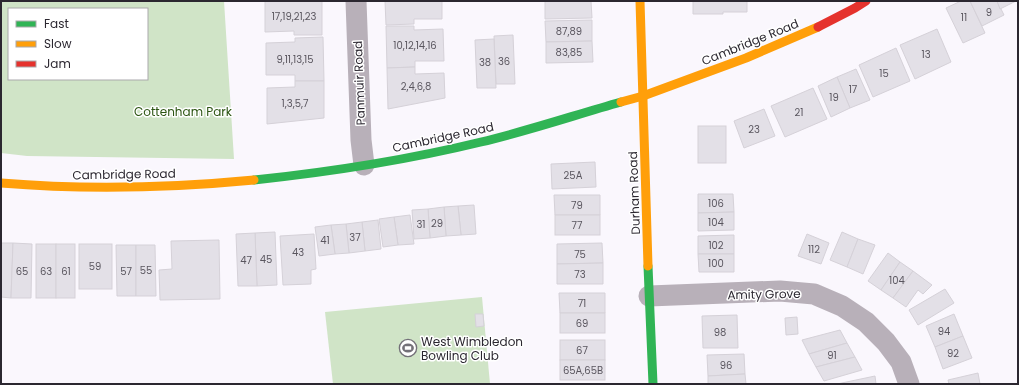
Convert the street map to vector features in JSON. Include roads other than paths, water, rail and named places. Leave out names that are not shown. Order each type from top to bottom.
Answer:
[{"type":"street","name":"Panmuir Road","points":[[356,1],[361,140],[364,165]]},
{"type":"street","name":"Durham Road","points":[[640,1],[653,384]]},
{"type":"street","name":"Cambridge Road","points":[[1,183],[51,187],[119,188],[221,183],[302,175],[364,165],[482,142],[643,96],[746,58],[803,34],[866,1]]},
{"type":"street","name":"Amity Grove","points":[[649,296],[780,291],[814,294],[842,306],[866,322],[886,342],[901,362],[909,384]]},
{"type":"place","name":"West Wimbledon Bowling Club","points":[[408,348]]},
{"type":"park label","name":"Cottenham Park","points":[[183,111]]}]
